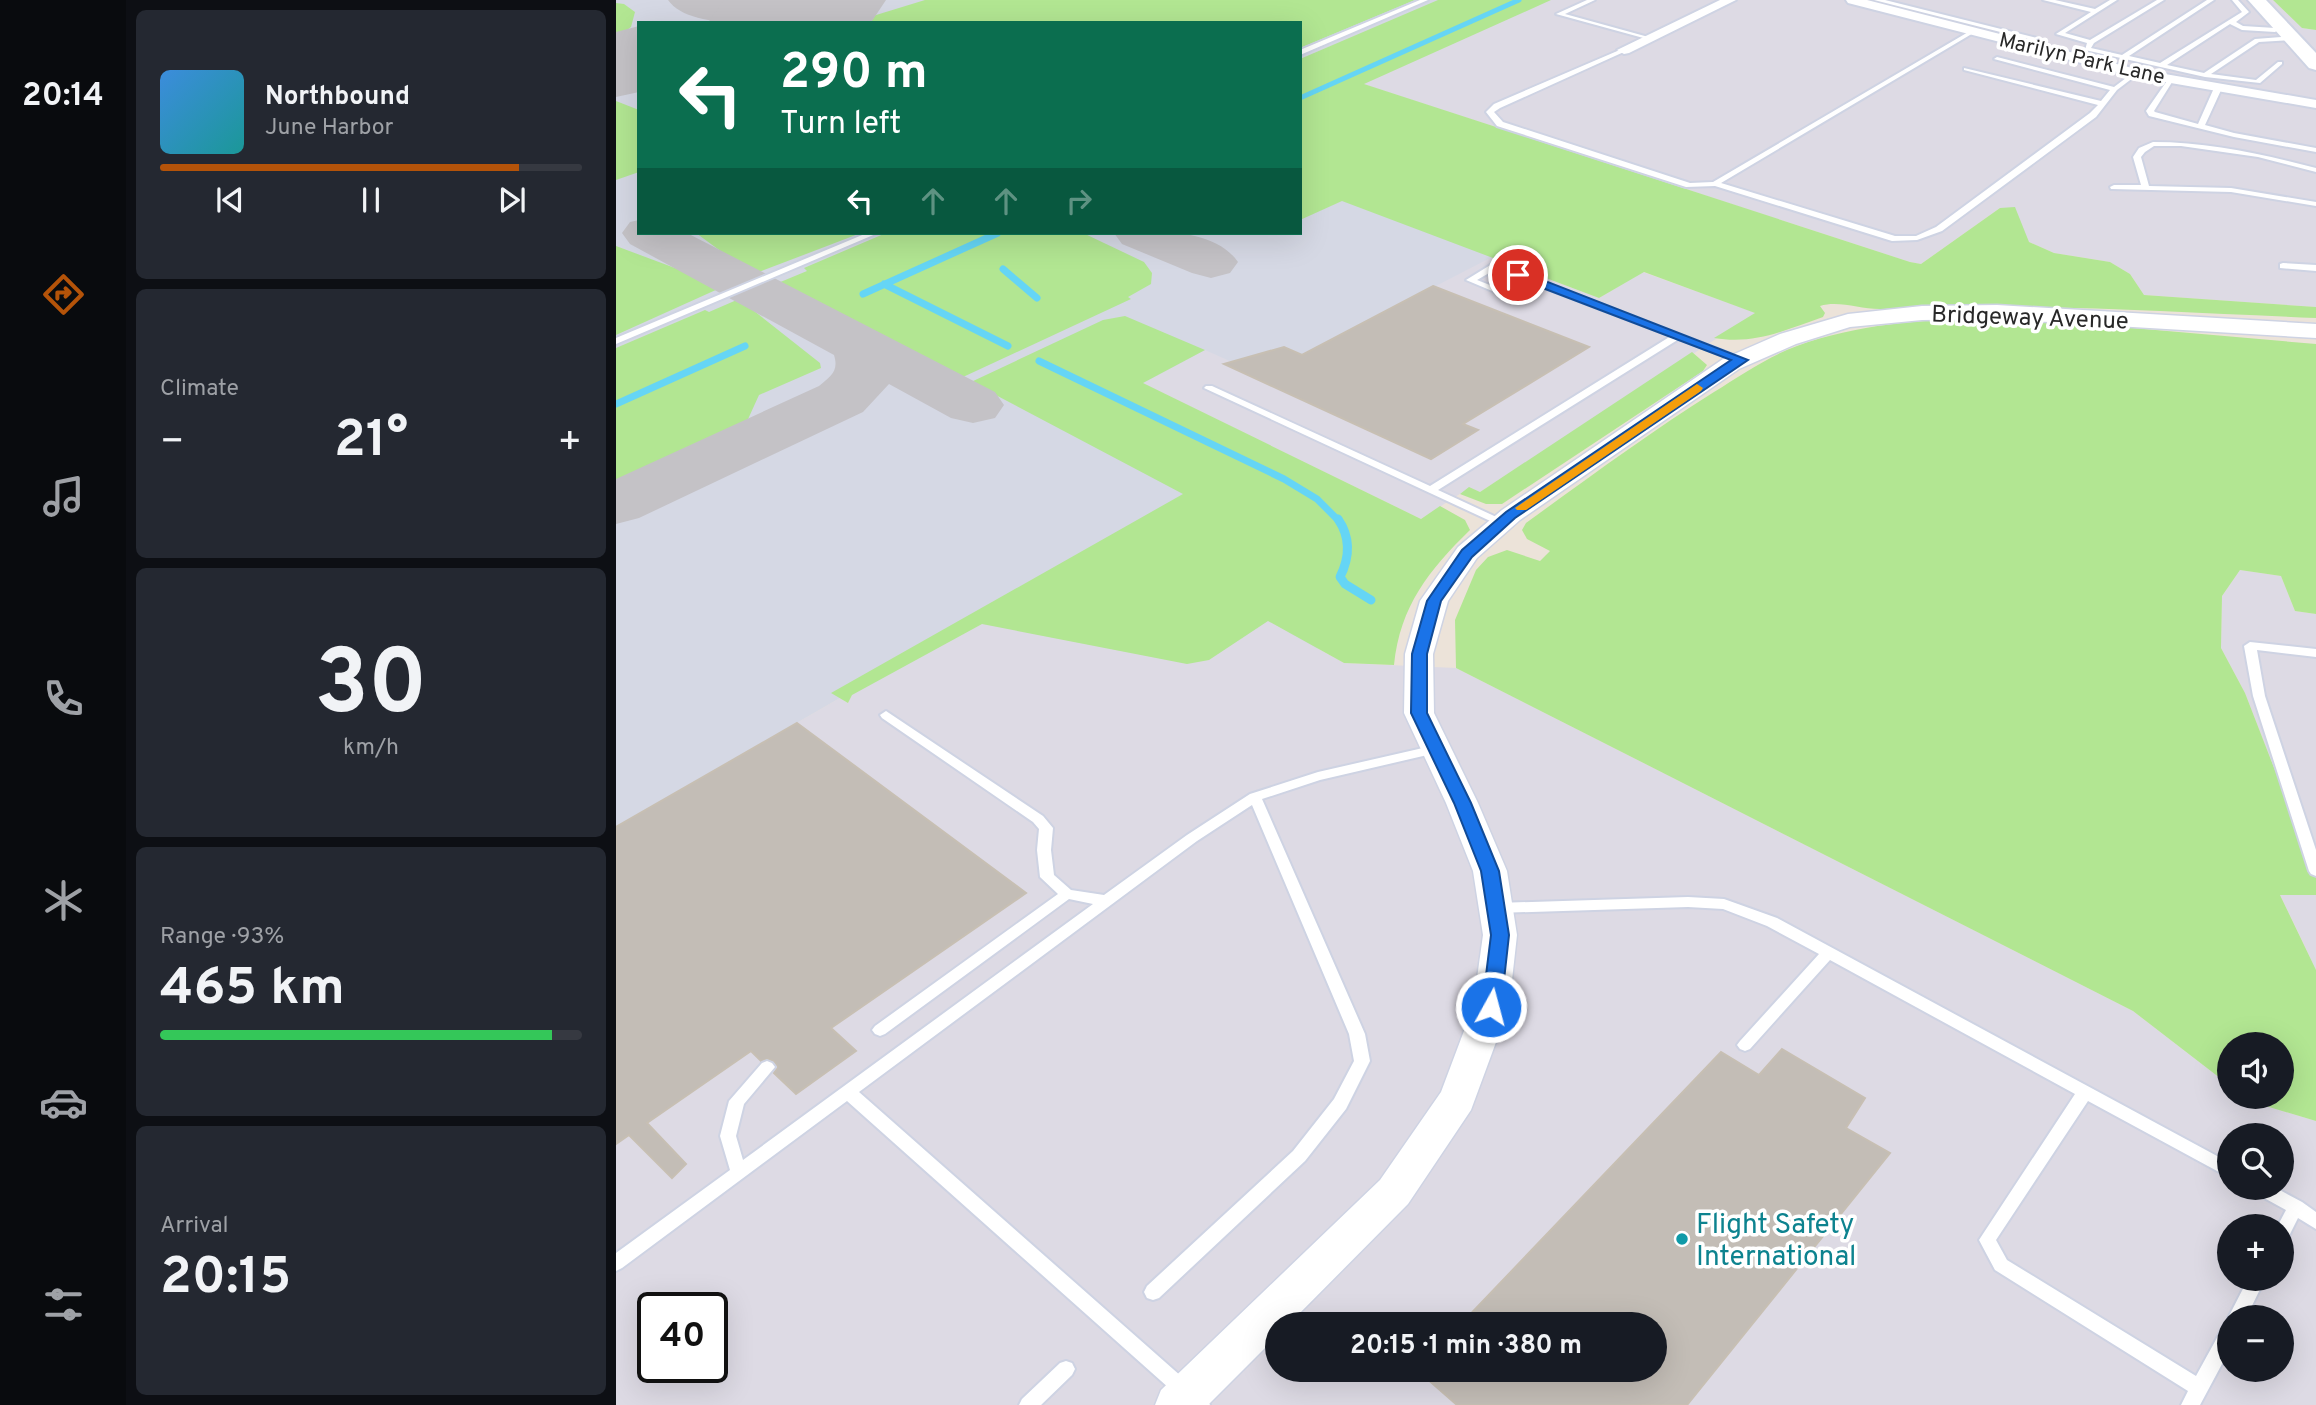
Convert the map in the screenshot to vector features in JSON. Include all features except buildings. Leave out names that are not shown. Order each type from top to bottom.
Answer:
[{"type":"main road","points":[[2257,0],[2316,64]]},
{"type":"street","points":[[1624,50],[1730,0]]},
{"type":"street","name":"Marilyn Park Lane","points":[[1852,0],[2136,73],[2316,104]]},
{"type":"street","name":"Bridgeway Avenue","points":[[1189,1401],[1394,1192],[1458,1099],[1491,1007],[1500,935],[1490,871],[1419,713],[1419,654],[1434,601],[1467,554],[1501,523],[1709,380],[1742,360],[1788,339],[1848,321],[1922,313],[1997,312],[2316,331]]},
{"type":"lane","points":[[1302,52],[1424,0]]},
{"type":"lane","points":[[1592,0],[1559,14],[1649,38]]},
{"type":"lane","points":[[1877,0],[2034,38],[2021,45]]},
{"type":"lane","points":[[2046,0],[2096,11]]},
{"type":"lane","points":[[2161,0],[2091,42],[2087,48],[2205,75],[2258,82],[2280,63]]},
{"type":"lane","points":[[2123,57],[2211,0]]},
{"type":"lane","points":[[2162,65],[2246,12],[2235,0]]},
{"type":"lane","points":[[2091,42],[2059,34],[2110,1]]},
{"type":"lane","points":[[2233,19],[2231,22],[2242,28],[2289,34]]},
{"type":"lane","points":[[1715,184],[1972,32]]},
{"type":"lane","points":[[2205,75],[2257,40],[2289,34]]},
{"type":"lane","points":[[1624,50],[1497,106],[1490,112],[1500,124],[1689,185],[1715,184],[1895,239],[1917,238],[1939,229],[2094,115],[2115,89],[2136,73]]},
{"type":"lane","points":[[1997,59],[2115,89]]},
{"type":"lane","points":[[1966,69],[2103,104]]},
{"type":"lane","points":[[2171,79],[2150,111],[2157,116],[2316,150]]},
{"type":"lane","points":[[2200,127],[2218,88]]},
{"type":"lane","points":[[2146,188],[2137,157],[2142,150],[2153,144],[2258,155],[2316,170]]},
{"type":"lane","points":[[2114,187],[2231,190],[2316,204]]},
{"type":"lane","points":[[616,341],[869,235]]},
{"type":"lane","points":[[1541,283],[1516,298],[1470,280],[1495,266],[1541,283],[1742,360]]},
{"type":"lane","points":[[2283,266],[2316,268]]},
{"type":"lane","points":[[1431,490],[1678,336]]},
{"type":"lane","points":[[1209,388],[1501,523]]},
{"type":"lane","points":[[2316,653],[2250,646],[2259,696],[2316,871]]},
{"type":"lane","points":[[886,715],[1038,819],[1046,828],[1044,850],[1047,877],[1067,894],[1107,901]]},
{"type":"lane","points":[[616,1263],[1192,838],[1255,797],[1318,776],[1436,749]]},
{"type":"lane","points":[[1153,1292],[1299,1156],[1340,1104],[1362,1061],[1357,1034],[1255,797]]},
{"type":"lane","points":[[880,1030],[1067,894]]},
{"type":"lane","points":[[1497,908],[1689,902],[1724,904],[1772,922],[2217,1164]]},
{"type":"lane","points":[[1745,1045],[1828,953]]},
{"type":"lane","points":[[739,1173],[728,1136],[737,1101],[768,1067]]},
{"type":"lane","points":[[848,1092],[1189,1401]]},
{"type":"lane","points":[[2085,1093],[1987,1240],[2001,1265],[2199,1388]]},
{"type":"lane","points":[[2283,1200],[2316,1222]]},
{"type":"lane","points":[[2292,1214],[2296,1207]]},
{"type":"lane","points":[[2190,1405],[2217,1355]]},
{"type":"lane","points":[[1028,1405],[1066,1369]]},
{"type":"shaded area","points":[[616,0],[1551,0],[1302,111],[1302,21],[637,21],[637,235],[1302,235],[1302,123],[1492,257],[1302,355],[1259,374],[1205,350],[1143,383],[1318,649],[1268,621],[1209,660],[1187,664],[982,624],[851,695],[840,698],[616,827]]},
{"type":"shaded area","points":[[1551,0],[2273,0],[2302,28],[2316,30],[2316,307],[2144,295],[2130,274],[2110,262],[2054,253],[2029,242],[2000,208],[1921,264],[1910,262],[1363,84]]},
{"type":"shaded area","points":[[1342,201],[1599,298],[1643,272],[1756,313],[1480,492],[1469,488],[1421,519],[1142,383],[1204,350],[1298,235],[1302,235],[1302,231]]},
{"type":"shaded area","points":[[2240,570],[2281,576],[2295,611],[2316,614],[2316,876],[2245,693],[2221,648],[2222,596]]},
{"type":"shaded area","points":[[1268,621],[1344,663],[1456,668],[2133,1011],[2217,1076],[2217,1109],[2276,1109],[2316,1121],[2316,1405],[616,1405],[616,827],[840,698],[848,703],[851,695],[982,624],[1187,664],[1209,660]]},
{"type":"shaded area","points":[[2280,895],[2316,895],[2316,970],[2298,932]]},
{"type":"green space","points":[[925,0],[1415,0],[1302,47],[1302,21],[857,21]]},
{"type":"green space","points":[[1438,0],[1551,0],[1364,84],[1910,262],[1921,264],[2000,208],[2015,207],[2029,242],[2054,253],[2110,262],[2130,274],[2144,295],[2316,307],[2316,318],[2045,307],[1875,309],[1828,304],[1820,306],[1825,313],[1823,317],[1783,331],[1743,340],[1714,338],[1755,313],[1644,272],[1599,298],[1342,201],[1302,219],[1302,58]]},
{"type":"green space","points":[[2273,0],[2316,0],[2316,30],[2302,28]]},
{"type":"green space","points":[[616,3],[624,4],[635,12],[631,27],[616,38]]},
{"type":"green space","points":[[616,101],[637,109],[637,173],[616,180]]},
{"type":"green space","points":[[699,235],[856,235],[759,272],[730,258]]},
{"type":"green space","points":[[881,235],[1087,235],[1144,262],[1152,273],[1151,284],[1128,297],[1131,299],[963,377],[778,283],[807,271],[804,268]]},
{"type":"green space","points":[[616,246],[683,271],[718,289],[616,335]]},
{"type":"green space","points":[[739,299],[820,363],[821,368],[759,395],[744,428],[616,486],[616,348],[705,310],[709,312]]},
{"type":"green space","points":[[1125,316],[1205,350],[1143,383],[1421,519],[1440,506],[1465,520],[1470,530],[1430,575],[1410,607],[1397,644],[1394,665],[1344,663],[1268,621],[1209,660],[1187,664],[982,624],[852,695],[848,703],[831,693],[1183,494],[971,382],[1103,320]]},
{"type":"green space","points":[[1985,318],[2075,323],[2316,344],[2316,614],[2295,611],[2281,576],[2240,570],[2222,596],[2221,648],[2245,693],[2316,876],[2316,895],[2280,895],[2316,970],[2316,1121],[2276,1109],[2294,1109],[2294,1032],[2217,1032],[2217,1076],[2133,1011],[1456,668],[1455,620],[1476,570],[1488,557],[1507,550],[1540,561],[1550,551],[1527,539],[1522,530],[1526,523],[1690,408],[1786,350],[1866,328]]},
{"type":"green space","points":[[1692,352],[1707,365],[1703,371],[1502,504],[1486,504],[1460,494],[1469,487],[1480,492]]},
{"type":"waterway","points":[[1302,97],[1519,0]]},
{"type":"waterway","points":[[885,284],[994,235]]},
{"type":"waterway","points":[[1003,269],[1037,298]]},
{"type":"waterway","points":[[863,294],[885,284]]},
{"type":"waterway","points":[[885,284],[1008,346]]},
{"type":"waterway","points":[[616,404],[745,346]]},
{"type":"waterway","points":[[1039,361],[1284,479],[1317,499],[1339,521]]},
{"type":"waterway","points":[[1338,519],[1348,548],[1340,577],[1345,584],[1371,600]]},
{"type":"taxiway","points":[[688,0],[722,9],[758,12],[829,2]]},
{"type":"taxiway","points":[[627,76],[623,71],[637,59]]},
{"type":"taxiway","points":[[652,235],[855,343]]},
{"type":"taxiway","points":[[1145,235],[1211,262]]},
{"type":"taxiway","points":[[616,504],[841,399],[861,381],[867,365],[861,347],[855,343]]},
{"type":"taxiway","points":[[855,343],[973,405]]},
{"type":"runway","points":[[766,21],[837,0]]},
{"type":"runway","points":[[616,65],[637,59]]},
{"type":"slow traffic","points":[[1522,508],[1697,388]]},
{"type":"place","name":"Flight Safety International","points":[[1682,1239]]},
{"type":"route","points":[[1491,1007],[1500,935],[1490,871],[1462,803],[1419,713],[1419,654],[1434,601],[1467,554],[1511,515],[1731,364],[1742,360],[1518,275]]}]
